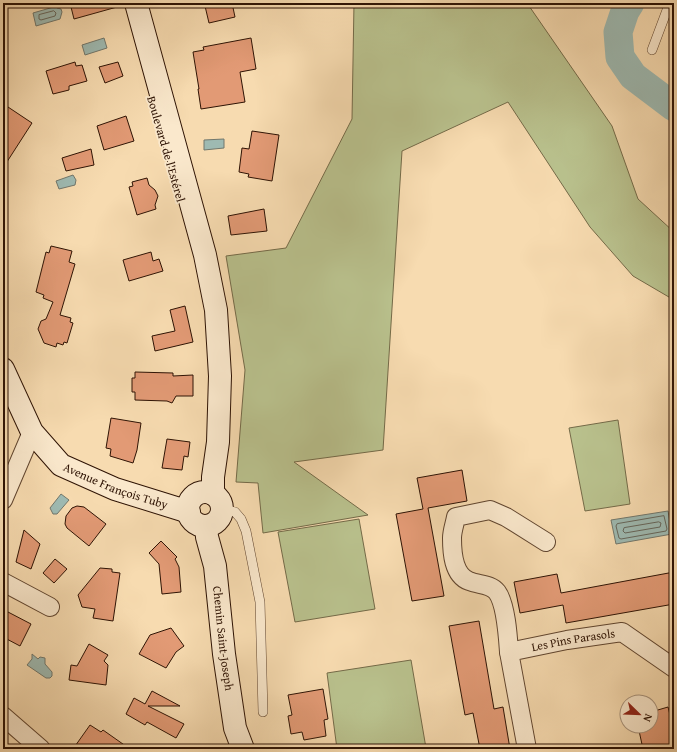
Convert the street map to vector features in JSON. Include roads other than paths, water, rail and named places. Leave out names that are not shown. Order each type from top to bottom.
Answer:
[{"type":"street","name":"Boulevard de l'Estérel","points":[[136,3],[213,289],[216,310],[220,376],[218,442],[212,486],[217,502]]},
{"type":"street","name":"Avenue François Tuby","points":[[3,369],[32,432],[61,465],[115,489],[189,512]]},
{"type":"street","points":[[3,500],[32,432]]},
{"type":"street","points":[[203,493],[217,502],[219,519],[211,525],[206,526],[197,524],[193,521],[189,512],[189,507],[194,498],[203,493]]},
{"type":"street","points":[[527,749],[509,652],[506,620],[498,594],[493,588],[467,581],[459,572],[454,564],[452,537],[456,517],[490,510],[506,517],[546,542]]},
{"type":"street","name":"Chemin Saint-Joseph","points":[[206,526],[214,566],[224,654],[235,728],[244,749]]},
{"type":"street","points":[[3,582],[50,607]]},
{"type":"street","name":"Les Pins Parasols","points":[[509,652],[568,640],[622,632],[674,668]]},
{"type":"street","points":[[3,716],[41,749]]},
{"type":"lane","points":[[652,50],[671,3]]},
{"type":"lane","name":"Boulevard de l'Estérel","points":[[171,164],[205,287],[213,289]]},
{"type":"lane","points":[[217,502],[234,512],[242,519],[246,531],[260,602],[262,712]]},
{"type":"water","points":[[57,6],[57,8],[61,9],[62,12],[60,19],[36,26],[33,13]]},
{"type":"water","points":[[104,38],[107,48],[85,55],[82,45]]},
{"type":"water","points":[[224,139],[224,148],[204,150],[204,140]]},
{"type":"water","points":[[73,175],[76,180],[75,185],[59,189],[56,181]]},
{"type":"water","points":[[61,494],[69,500],[57,514],[53,514],[50,508]]},
{"type":"water","points":[[668,511],[672,534],[616,544],[611,520]]},
{"type":"water","points":[[32,654],[38,659],[40,657],[45,658],[45,664],[52,672],[52,676],[50,678],[46,678],[27,665],[32,659]]},
{"type":"waterway","points":[[630,3],[625,11],[618,32],[620,57],[633,76],[674,107]]}]
